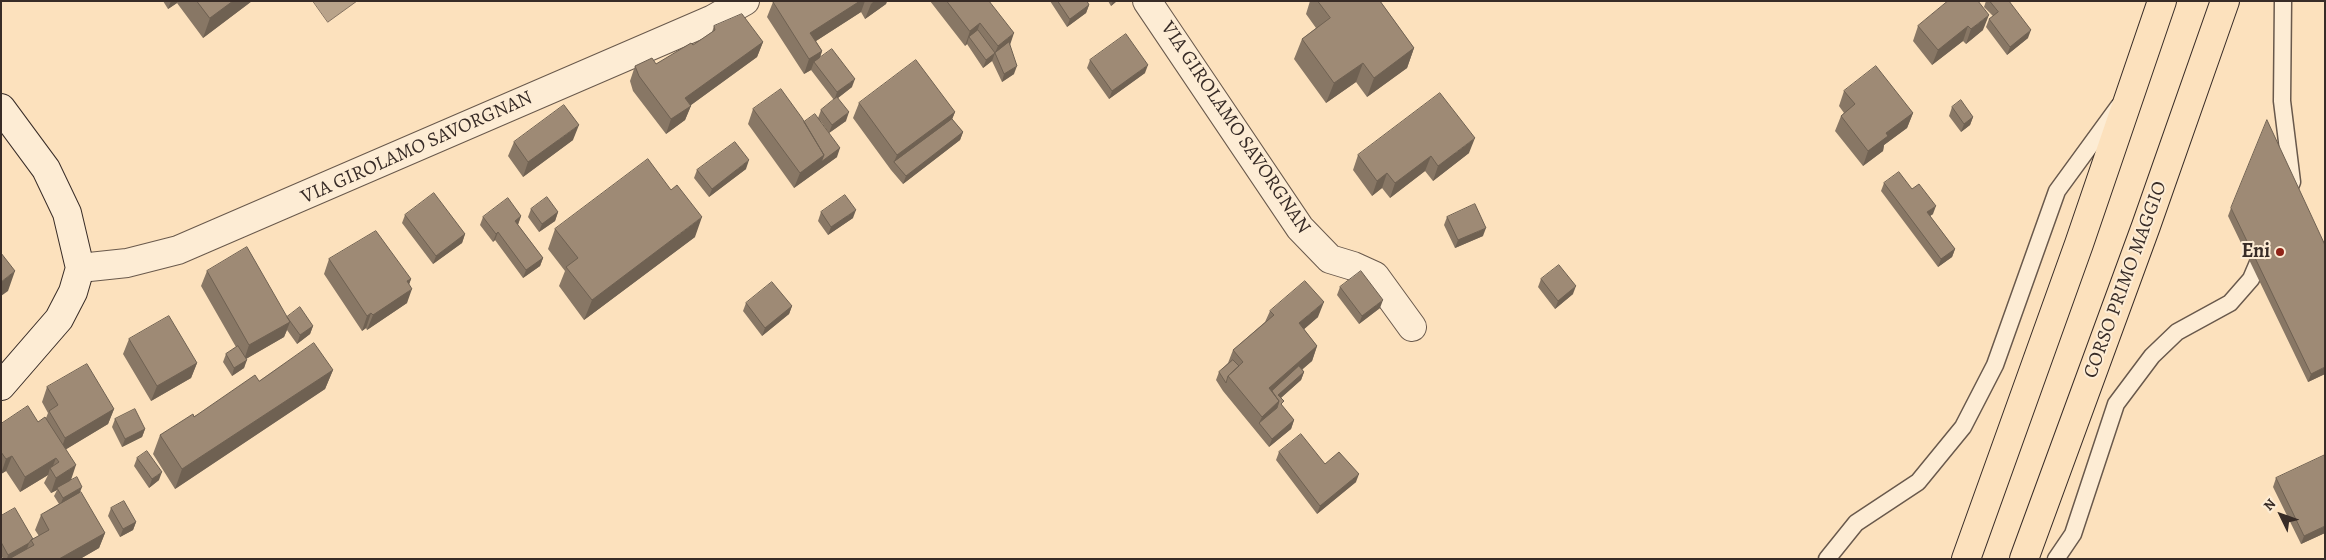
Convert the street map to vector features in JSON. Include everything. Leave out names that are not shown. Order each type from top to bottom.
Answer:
[{"type":"highway","points":[[1966,559],[2079,244],[2130,90],[2162,1]]},
{"type":"highway","name":"CORSO PRIMO MAGGIO","points":[[2024,559],[2146,226],[2225,1]]},
{"type":"street","name":"VIA GIROLAMO SAVORGNAN","points":[[80,268],[127,263],[178,250],[713,19],[745,1]]},
{"type":"street","name":"VIA GIROLAMO SAVORGNAN","points":[[1147,1],[1300,228],[1330,259],[1353,266],[1375,276],[1412,327]]},
{"type":"street","points":[[1,108],[46,169],[67,213],[80,268],[73,292],[59,319],[1,386]]},
{"type":"lane","points":[[2281,209],[2292,182],[2282,102],[2282,1]]},
{"type":"lane","points":[[1827,559],[1856,523],[1918,482],[1963,427],[1995,365],[2057,191],[2130,90]]},
{"type":"lane","points":[[2056,559],[2073,534],[2116,404],[2152,356],[2177,332],[2230,303],[2251,279],[2270,235]]},
{"type":"shaded area","points":[[313,1],[357,1],[328,22]]},
{"type":"building","points":[[197,1],[233,1],[210,18]]},
{"type":"building","points":[[774,1],[860,1],[810,33],[822,51],[809,59]]},
{"type":"building","points":[[947,1],[989,1],[1014,33],[998,46],[980,23],[970,31]]},
{"type":"building","points":[[1058,1],[1087,1],[1089,5],[1070,19]]},
{"type":"building","points":[[1318,1],[1380,1],[1414,48],[1374,78],[1363,63],[1334,83],[1302,39],[1330,18]]},
{"type":"building","points":[[1948,1],[1978,1],[1989,15],[1971,29],[1968,26],[1938,50],[1918,26]]},
{"type":"building","points":[[1990,1],[2009,1],[2031,30],[2010,47],[1989,19],[1998,12]]},
{"type":"building","points":[[742,14],[763,42],[685,98],[691,106],[671,119],[639,76],[635,66],[652,58],[656,64],[691,43],[693,45],[715,30],[714,26]]},
{"type":"building","points":[[978,30],[995,53],[986,60],[969,37]]},
{"type":"building","points":[[1126,34],[1148,65],[1112,91],[1090,60]]},
{"type":"building","points":[[1009,42],[1017,66],[1004,74],[995,53]]},
{"type":"building","points":[[832,49],[855,79],[837,92],[814,62]]},
{"type":"building","points":[[916,60],[955,112],[897,155],[859,103]]},
{"type":"building","points":[[1876,66],[1913,113],[1886,133],[1888,136],[1868,151],[1841,116],[1855,104],[1844,91]]},
{"type":"building","points":[[781,89],[802,118],[824,155],[800,173],[753,109]]},
{"type":"building","points":[[1440,93],[1475,138],[1438,166],[1431,156],[1395,183],[1387,173],[1377,181],[1358,155]]},
{"type":"building","points":[[837,97],[849,112],[832,125],[821,110]]},
{"type":"building","points":[[1961,100],[1973,117],[1964,124],[1952,107]]},
{"type":"building","points":[[564,105],[579,125],[528,162],[514,142]]},
{"type":"building","points":[[815,114],[840,148],[821,162],[824,155],[804,122]]},
{"type":"building","points":[[952,119],[963,132],[906,176],[894,162]]},
{"type":"building","points":[[2267,120],[2325,245],[2325,367],[2311,374],[2231,208]]},
{"type":"building","points":[[735,142],[749,160],[712,189],[697,170]]},
{"type":"building","points":[[648,159],[671,190],[677,185],[702,217],[592,300],[566,267],[578,258],[555,229]]},
{"type":"building","points":[[1899,172],[1912,189],[1919,184],[1936,206],[1927,212],[1955,249],[1941,259],[1884,183]]},
{"type":"building","points":[[434,193],[465,234],[436,256],[405,215]]},
{"type":"building","points":[[845,195],[856,210],[831,227],[821,212]]},
{"type":"building","points":[[547,197],[558,212],[542,224],[531,209]]},
{"type":"building","points":[[508,198],[521,216],[515,221],[543,258],[526,270],[498,232],[496,234],[483,217]]},
{"type":"building","points":[[1475,204],[1486,228],[1458,240],[1447,217]]},
{"type":"building","points":[[376,231],[411,279],[407,281],[412,289],[373,315],[371,313],[367,316],[329,259]]},
{"type":"building","points":[[247,247],[290,322],[249,345],[207,271]]},
{"type":"building","points":[[1,253],[15,271],[1,282]]},
{"type":"building","points":[[1559,265],[1576,286],[1558,301],[1541,279]]},
{"type":"building","points":[[1361,271],[1383,300],[1362,316],[1340,287]]},
{"type":"building","points":[[1305,281],[1324,302],[1299,323],[1317,346],[1269,388],[1279,401],[1262,417],[1228,376],[1243,362],[1233,350],[1274,315],[1270,311]]},
{"type":"building","points":[[772,282],[792,306],[765,328],[746,303]]},
{"type":"building","points":[[300,307],[313,326],[300,335],[287,317]]},
{"type":"building","points":[[169,316],[197,363],[157,386],[129,339]]},
{"type":"building","points":[[314,343],[333,370],[182,469],[160,435],[193,414],[194,417],[255,375],[259,381]]},
{"type":"building","points":[[238,346],[247,360],[234,368],[226,354]]},
{"type":"building","points":[[1233,360],[1239,366],[1228,376],[1226,383],[1219,372]]},
{"type":"building","points":[[87,364],[114,409],[65,438],[49,411],[58,405],[47,387]]},
{"type":"building","points":[[1299,366],[1304,372],[1278,395],[1284,401],[1281,404],[1294,420],[1272,439],[1259,423],[1277,408],[1279,401],[1272,391]]},
{"type":"building","points":[[28,406],[38,422],[45,417],[76,465],[56,478],[50,468],[59,462],[56,458],[25,477],[12,456],[6,459],[1,452],[1,424]]},
{"type":"building","points":[[135,409],[145,429],[125,439],[115,419]]},
{"type":"building","points":[[1301,434],[1325,464],[1339,452],[1359,474],[1320,506],[1279,452]]},
{"type":"building","points":[[147,451],[162,472],[152,479],[137,458]]},
{"type":"building","points":[[2325,455],[2325,526],[2304,536],[2276,478]]},
{"type":"building","points":[[77,477],[82,487],[63,498],[57,488]]},
{"type":"building","points":[[81,492],[105,533],[59,559],[9,559],[34,545],[31,540],[49,530],[41,515]]},
{"type":"building","points":[[124,501],[136,522],[123,529],[111,508]]},
{"type":"building","points":[[15,508],[33,539],[8,555],[1,542],[1,516]]},
{"type":"place","name":"Eni","points":[[2280,252]]}]
